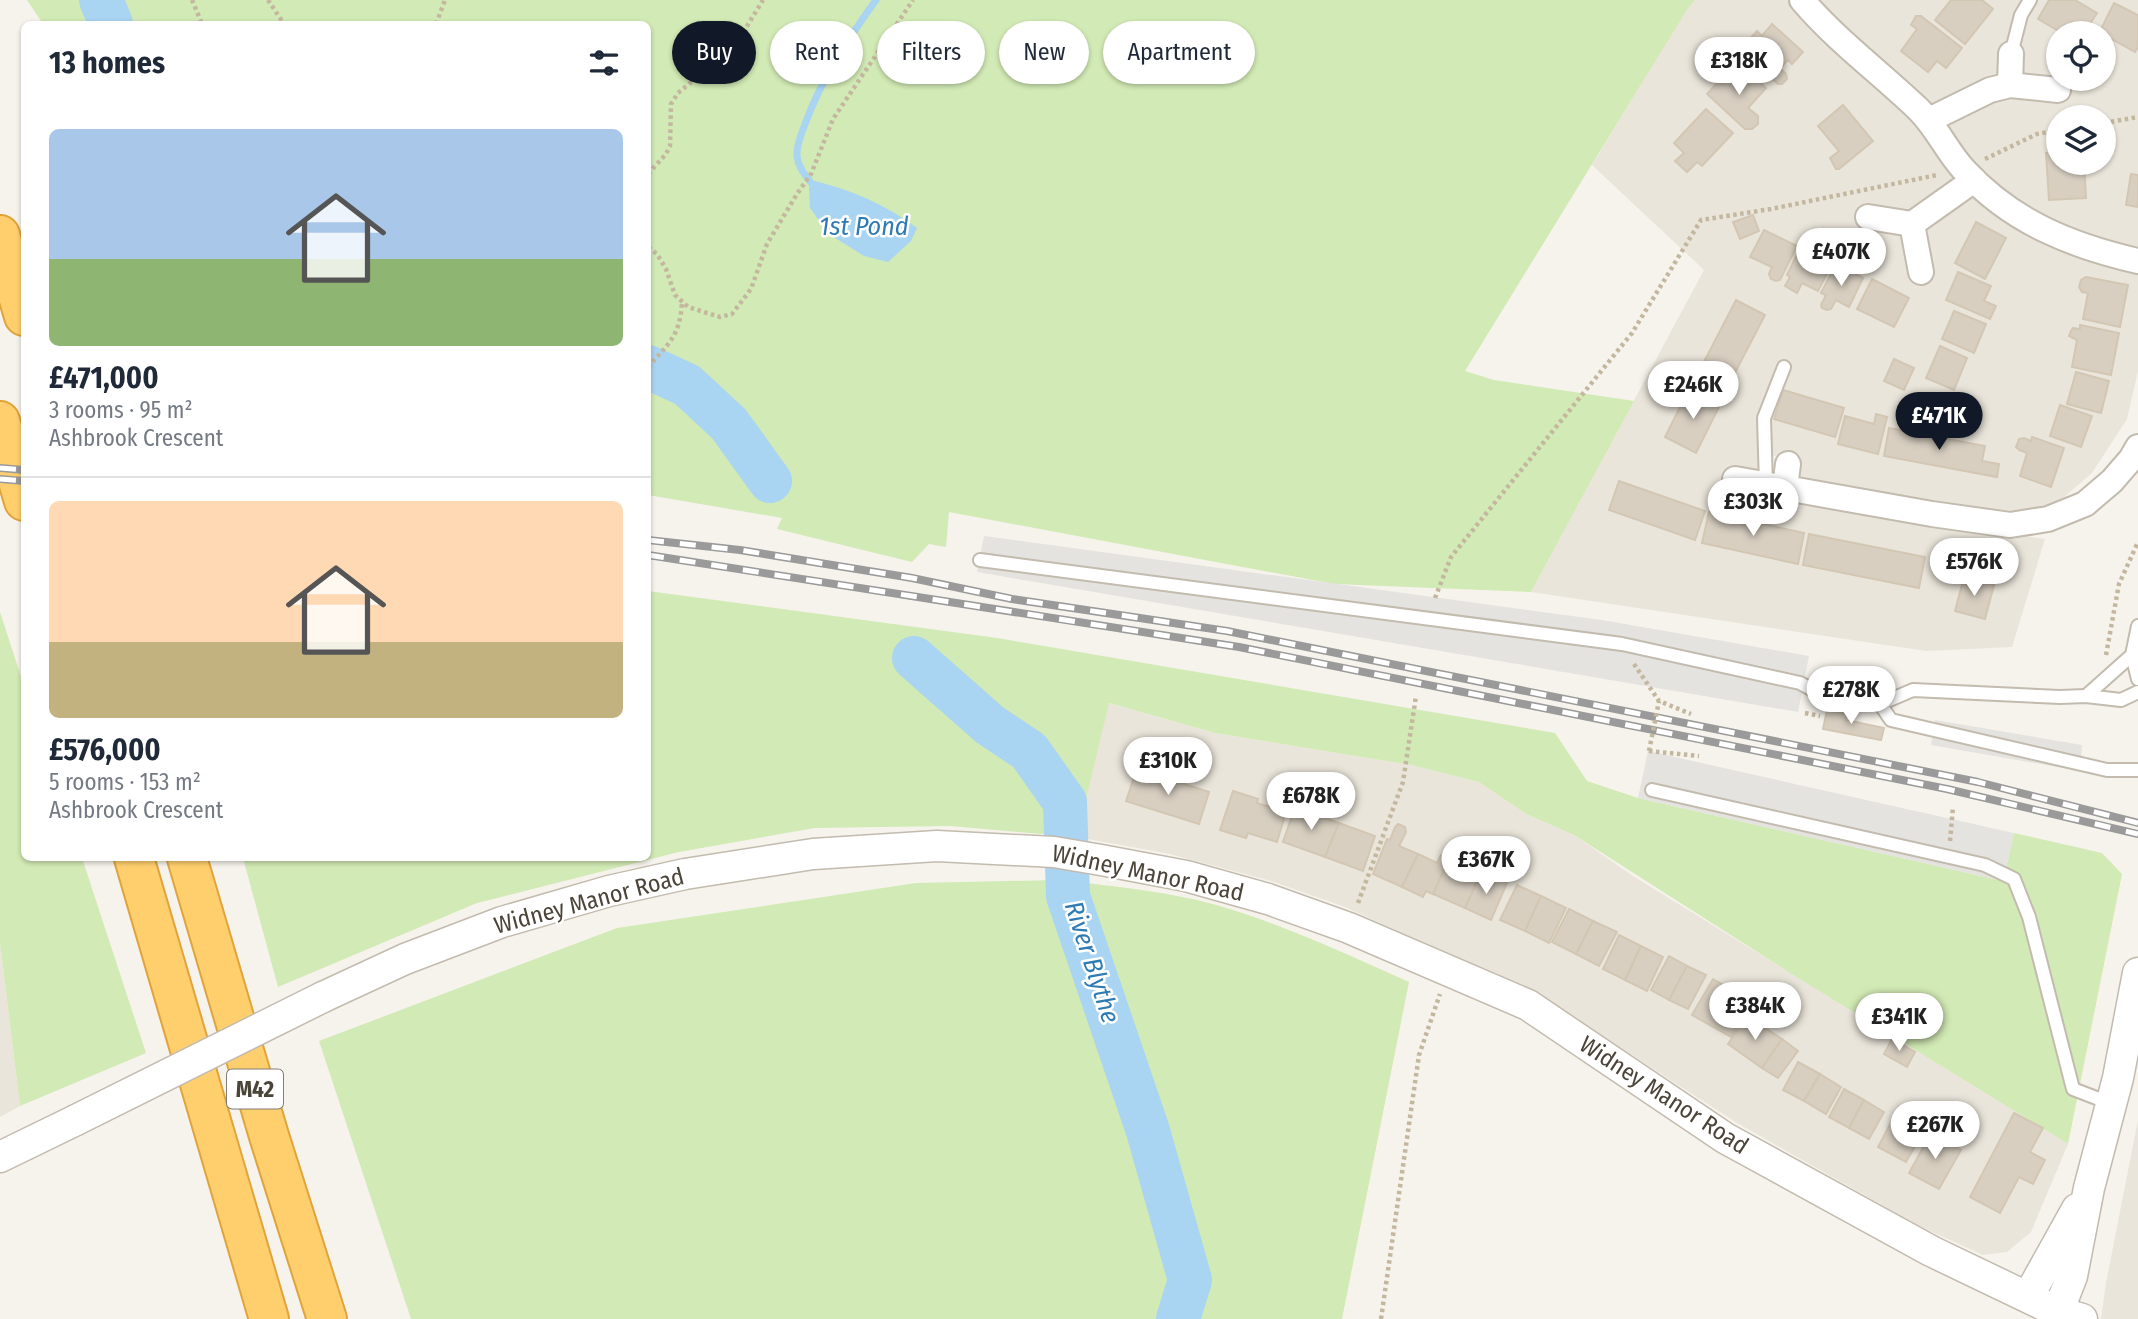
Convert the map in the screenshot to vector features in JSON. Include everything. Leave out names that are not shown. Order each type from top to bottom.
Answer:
[{"type":"highway","points":[[0,235],[21,306]]},
{"type":"highway","points":[[0,421],[21,491]]},
{"type":"highway","name":"M42","points":[[135,861],[269,1319]]},
{"type":"highway","name":"M42","points":[[188,861],[269,1136],[327,1319]]},
{"type":"street","points":[[1802,0],[1821,22],[1918,108],[1969,175],[2025,220],[2099,252],[2138,261]]},
{"type":"street","points":[[2010,85],[2011,54]]},
{"type":"street","points":[[1929,120],[1990,90],[2010,85],[2046,89]]},
{"type":"street","points":[[1868,217],[1912,224],[1969,175]]},
{"type":"street","points":[[1912,224],[1921,272]]},
{"type":"street","points":[[1735,479],[1780,479],[1932,514],[2010,525],[2048,519],[2085,503],[2112,481],[2138,447]]},
{"type":"street","name":"Widney Manor Road","points":[[0,1157],[405,959],[502,922],[609,891],[685,874],[813,854],[937,846],[1054,852],[1185,876],[1256,895],[1349,928],[1528,1005],[1726,1139],[1931,1251],[2066,1317]]},
{"type":"street","points":[[2066,1317],[2089,1188],[2123,1088],[2138,973]]},
{"type":"street","points":[[2028,1297],[2089,1188]]},
{"type":"street","points":[[2072,1276],[2082,1308],[2091,1319]]},
{"type":"lane","points":[[2011,54],[2021,15],[2030,0]]},
{"type":"lane","points":[[1780,479],[1764,418],[1784,367]]},
{"type":"lane","points":[[980,560],[1622,645],[1800,683],[1811,690],[1880,704],[1913,690],[2086,696],[2121,700],[2138,692]]},
{"type":"lane","points":[[2138,626],[2132,656],[2138,679]]},
{"type":"lane","points":[[2086,696],[2132,656]]},
{"type":"lane","points":[[1880,704],[1891,720],[2107,770],[2138,770]]},
{"type":"lane","points":[[1652,790],[1984,865],[2014,879],[2029,917],[2073,1089],[2123,1088]]},
{"type":"path","points":[[192,0],[201,21]]},
{"type":"path","points":[[268,0],[282,21]]},
{"type":"path","points":[[437,21],[445,0]]},
{"type":"path","points":[[651,171],[670,146],[671,104],[678,93],[690,82],[725,62],[763,0]]},
{"type":"path","points":[[651,249],[666,269],[676,295],[682,301],[697,311],[716,316],[732,314],[751,289],[767,244],[811,174],[833,119],[913,0]]},
{"type":"path","points":[[2116,121],[2138,117]]},
{"type":"path","points":[[1435,598],[1451,557],[1632,333],[1701,220],[1969,175],[2037,134],[2046,132]]},
{"type":"path","points":[[651,363],[675,337],[682,301]]},
{"type":"path","points":[[2105,661],[2119,584],[2138,542]]},
{"type":"path","points":[[1622,645],[1659,701],[1691,714]]},
{"type":"path","points":[[1349,928],[1403,782],[1416,696]]},
{"type":"path","points":[[1659,701],[1648,751],[1699,756]]},
{"type":"path","points":[[1805,713],[1820,716]]},
{"type":"path","points":[[1948,857],[1953,807]]},
{"type":"path","points":[[1381,1319],[1419,1055],[1449,970]]},
{"type":"shaded area","points":[[1695,0],[2138,0],[2138,371],[2127,419],[2092,473],[2057,503],[2014,513],[1808,480],[1797,474],[1797,459],[1770,455],[1762,467],[1755,471],[1731,469],[1726,492],[2045,539],[2012,647],[1926,651],[1531,592],[1704,270],[1592,165],[1688,7]]},
{"type":"shaded area","points":[[984,536],[1602,620],[1809,656],[1798,712],[977,572]]},
{"type":"shaded area","points":[[1108,703],[1215,733],[1411,765],[1479,782],[1526,814],[1574,835],[1633,876],[2068,1144],[2031,1232],[2007,1252],[1983,1255],[1919,1226],[1737,1123],[1539,995],[1345,907],[1271,881],[1170,854],[1077,837]]},
{"type":"shaded area","points":[[1935,720],[2082,745],[2080,771],[1931,745]]},
{"type":"shaded area","points":[[1648,751],[2014,833],[2003,881],[1638,798]]},
{"type":"shaded area","points":[[0,943],[20,1106],[0,1117]]},
{"type":"shaded area","points":[[2138,1120],[2138,1319],[2101,1319],[2106,1283]]},
{"type":"green space","points":[[27,0],[1695,0],[1465,371],[1494,380],[1634,401],[1531,592],[1334,584],[949,512],[946,547],[929,544],[912,562],[777,529],[782,518],[651,496],[651,21],[41,21]]},
{"type":"green space","points":[[651,591],[997,638],[1555,733],[1587,781],[1638,798],[2003,881],[2014,833],[2102,853],[2122,874],[2068,1144],[1790,973],[1574,835],[1526,814],[1479,782],[1411,765],[1215,733],[1109,703],[1077,837],[950,826],[815,828],[651,859]]},
{"type":"green space","points":[[0,612],[21,677],[21,861],[83,861],[146,1053],[20,1106],[0,943]]},
{"type":"green space","points":[[244,861],[643,861],[477,903],[278,987]]},
{"type":"green space","points":[[1059,880],[1150,891],[1217,905],[1304,936],[1409,982],[1342,1319],[411,1319],[319,1041],[617,928],[916,883]]},
{"type":"water","name":"1st Pond","points":[[815,181],[868,199],[893,212],[917,228],[911,241],[888,262],[864,256],[829,234],[810,208],[809,187]]},
{"type":"building","points":[[1951,0],[1982,0],[1993,9],[1965,44],[1935,20]]},
{"type":"building","points":[[2049,0],[2075,0],[2097,13],[2092,21],[2046,21],[2046,24],[2038,19]]},
{"type":"building","points":[[2114,3],[2138,15],[2138,47],[2135,52],[2116,42],[2116,21],[2105,21]]},
{"type":"building","points":[[1916,16],[1921,16],[1962,48],[1946,68],[1937,61],[1928,72],[1901,51],[1917,29],[1911,25]]},
{"type":"building","points":[[1772,24],[1803,52],[1792,64],[1788,60],[1780,68],[1787,79],[1782,84],[1778,84],[1741,49],[1757,31],[1762,36]]},
{"type":"building","points":[[1741,65],[1766,88],[1748,108],[1758,116],[1758,124],[1752,129],[1745,129],[1707,94],[1718,82],[1722,85]]},
{"type":"building","points":[[1843,105],[1873,141],[1836,169],[1830,158],[1839,151],[1818,126]]},
{"type":"building","points":[[1706,109],[1733,133],[1702,166],[1697,162],[1687,172],[1675,161],[1684,153],[1674,143]]},
{"type":"building","points":[[2131,174],[2138,175],[2138,207],[2126,205]]},
{"type":"building","points":[[2047,175],[2085,175],[2086,198],[2049,200]]},
{"type":"building","points":[[1753,215],[1759,231],[1740,239],[1733,222]]},
{"type":"building","points":[[1976,222],[2006,238],[1985,279],[1955,263]]},
{"type":"building","points":[[1764,230],[1797,246],[1780,280],[1771,279],[1769,274],[1772,267],[1750,257]]},
{"type":"building","points":[[1800,248],[1832,264],[1818,291],[1802,283],[1797,293],[1785,286],[1790,277],[1787,275]]},
{"type":"building","points":[[1836,264],[1863,278],[1849,307],[1836,300],[1831,309],[1827,310],[1821,305],[1826,295],[1821,293]]},
{"type":"building","points":[[1958,272],[1991,286],[1984,301],[1996,306],[1990,319],[1946,300]]},
{"type":"building","points":[[2086,277],[2128,285],[2120,327],[2083,319],[2088,293],[2082,292],[2079,287],[2081,280]]},
{"type":"building","points":[[1872,279],[1909,298],[1894,327],[1857,309]]},
{"type":"building","points":[[1736,300],[1765,315],[1722,398],[1693,383]]},
{"type":"building","points":[[1954,311],[1986,324],[1974,353],[1942,339]]},
{"type":"building","points":[[2080,325],[2119,333],[2111,375],[2072,367],[2077,340],[2069,336],[2073,328],[2080,329]]},
{"type":"building","points":[[1940,346],[1967,358],[1954,390],[1926,378]]},
{"type":"building","points":[[1894,359],[1914,368],[1904,390],[1884,381]]},
{"type":"building","points":[[2076,372],[2109,381],[2101,413],[2067,404]]},
{"type":"building","points":[[1689,389],[1720,405],[1696,453],[1665,437]]},
{"type":"building","points":[[1783,390],[1844,408],[1835,437],[1774,419]]},
{"type":"building","points":[[2060,405],[2092,416],[2081,447],[2050,436]]},
{"type":"building","points":[[1876,414],[1887,417],[1878,454],[1838,444],[1845,416],[1874,424]]},
{"type":"building","points":[[1889,428],[1985,446],[1982,461],[1999,464],[1997,477],[1884,456]]},
{"type":"building","points":[[2032,437],[2064,448],[2051,487],[2020,476],[2027,453],[2016,447],[2019,439],[2031,441]]},
{"type":"building","points":[[1619,481],[1705,511],[1695,540],[1609,510]]},
{"type":"building","points":[[1709,512],[1804,533],[1798,564],[1702,543]]},
{"type":"building","points":[[1809,534],[1925,557],[1919,588],[1803,565]]},
{"type":"building","points":[[1972,544],[2010,554],[2007,564],[2002,563],[1998,579],[1965,571]]},
{"type":"building","points":[[1964,577],[1994,585],[1985,619],[1955,611]]},
{"type":"building","points":[[1827,710],[1847,714],[1846,720],[1884,728],[1881,740],[1823,729]]},
{"type":"building","points":[[1137,769],[1209,792],[1199,824],[1126,801]]},
{"type":"building","points":[[1233,791],[1258,799],[1257,803],[1286,812],[1277,842],[1248,833],[1246,838],[1220,830]]},
{"type":"building","points":[[1295,807],[1339,823],[1325,857],[1283,842]]},
{"type":"building","points":[[1339,823],[1375,836],[1363,871],[1325,857]]},
{"type":"building","points":[[1398,824],[1405,827],[1406,832],[1399,846],[1418,854],[1402,887],[1373,874],[1387,839],[1390,840]]},
{"type":"building","points":[[1452,853],[1461,857],[1459,861],[1482,871],[1465,908],[1433,894]]},
{"type":"building","points":[[1418,854],[1437,863],[1441,855],[1449,858],[1433,894],[1426,891],[1423,897],[1402,887]]},
{"type":"building","points":[[1482,871],[1507,883],[1491,920],[1465,908]]},
{"type":"building","points":[[1517,885],[1541,896],[1525,931],[1500,920]]},
{"type":"building","points":[[1541,896],[1566,908],[1549,943],[1525,931]]},
{"type":"building","points":[[1569,909],[1593,921],[1576,954],[1552,942]]},
{"type":"building","points":[[1593,921],[1617,932],[1599,966],[1576,954]]},
{"type":"building","points":[[1619,935],[1641,946],[1625,980],[1603,969]]},
{"type":"building","points":[[1641,946],[1663,957],[1647,991],[1625,980]]},
{"type":"building","points":[[1669,956],[1687,966],[1669,1000],[1651,990]]},
{"type":"building","points":[[1687,966],[1706,975],[1688,1009],[1669,1000]]},
{"type":"building","points":[[1713,979],[1751,1001],[1731,1037],[1692,1015]]},
{"type":"building","points":[[1747,1016],[1782,1039],[1762,1068],[1728,1044]]},
{"type":"building","points":[[1782,1039],[1798,1051],[1778,1078],[1762,1068]]},
{"type":"building","points":[[1892,1039],[1915,1052],[1907,1067],[1884,1054]]},
{"type":"building","points":[[1798,1062],[1820,1074],[1804,1101],[1783,1090]]},
{"type":"building","points":[[1820,1074],[1841,1087],[1826,1114],[1804,1101]]},
{"type":"building","points":[[1844,1089],[1864,1100],[1849,1128],[1829,1117]]},
{"type":"building","points":[[1864,1100],[1884,1112],[1869,1139],[1849,1128]]},
{"type":"building","points":[[1899,1107],[1914,1116],[1908,1126],[1922,1134],[1906,1162],[1878,1147]]},
{"type":"building","points":[[2014,1113],[2043,1128],[2030,1152],[2045,1160],[2033,1184],[2019,1177],[2000,1213],[1970,1197]]},
{"type":"building","points":[[1931,1133],[1961,1150],[1939,1189],[1909,1173]]},
{"type":"waterway","name":"River Blythe","points":[[101,0],[110,21]]},
{"type":"waterway","points":[[812,184],[802,171],[797,156],[801,135],[828,75],[876,0]]},
{"type":"waterway","name":"River Blythe","points":[[651,368],[687,385],[729,424],[770,481]]},
{"type":"waterway","name":"River Blythe","points":[[914,658],[990,725],[1029,751],[1065,802],[1068,896],[1148,1131],[1190,1280],[1178,1319]]},
{"type":"railway","points":[[0,468],[21,470]]},
{"type":"railway","points":[[0,479],[21,481]]},
{"type":"railway","points":[[651,540],[740,550],[912,578],[1012,599],[1227,631],[1978,782],[2138,823]]},
{"type":"railway","points":[[651,555],[1239,647],[1947,789],[2138,834]]}]
